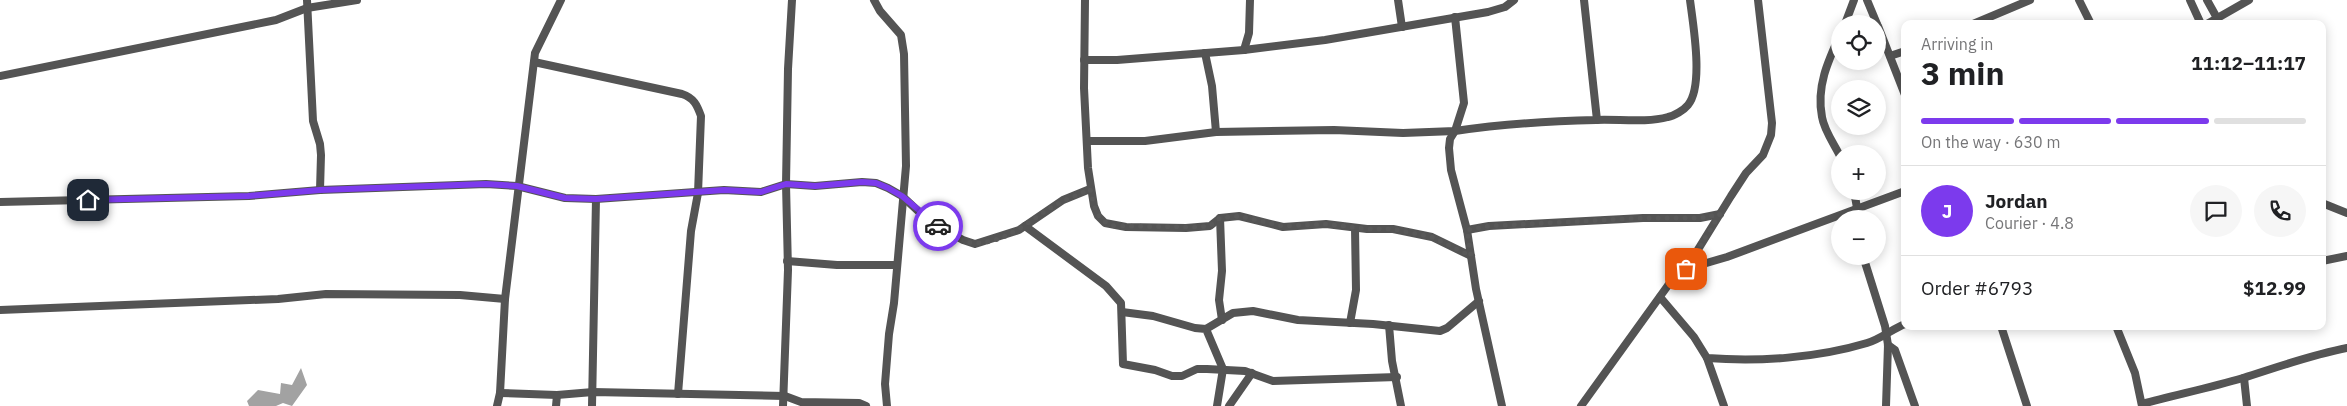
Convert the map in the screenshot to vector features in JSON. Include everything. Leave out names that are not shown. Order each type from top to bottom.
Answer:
[{"type":"street","points":[[0,76],[276,20],[307,4],[357,0]]},
{"type":"street","points":[[497,406],[500,393],[505,298],[517,186],[534,62],[539,42],[561,0]]},
{"type":"street","points":[[783,406],[785,396],[788,69],[792,0]]},
{"type":"street","points":[[874,0],[880,11],[901,35],[904,42],[906,166],[885,384],[887,406]]},
{"type":"street","points":[[1085,0],[1084,60],[1090,189],[1098,216],[1110,225],[1126,227],[1210,226],[1220,218],[1239,216],[1283,226],[1326,224],[1356,228],[1393,229],[1417,232],[1432,237],[1471,256]]},
{"type":"street","points":[[1244,50],[1249,32],[1250,0]]},
{"type":"street","points":[[1398,0],[1402,28]]},
{"type":"street","points":[[1084,60],[1244,50],[1402,28],[1488,12],[1505,7],[1514,0]]},
{"type":"street","points":[[1584,0],[1597,120]]},
{"type":"street","points":[[1087,141],[1145,141],[1216,132],[1334,130],[1403,133],[1455,131],[1479,127],[1597,120],[1650,120],[1669,117],[1688,105],[1692,97],[1696,74],[1696,49],[1690,0]]},
{"type":"street","points":[[1582,406],[1669,284],[1686,269],[1746,174],[1763,156],[1771,135],[1772,122],[1758,0]]},
{"type":"street","points":[[1848,15],[1854,0]]},
{"type":"street","points":[[1866,0],[1873,15]]},
{"type":"street","points":[[1982,20],[2030,0]]},
{"type":"street","points":[[2080,0],[2089,20]]},
{"type":"street","points":[[2190,0],[2199,20]]},
{"type":"street","points":[[2207,0],[2217,18]]},
{"type":"street","points":[[2214,20],[2249,0]]},
{"type":"street","points":[[307,4],[310,32],[313,121],[320,144],[320,190]]},
{"type":"street","points":[[1455,17],[1464,103],[1455,131],[1450,139],[1451,170],[1467,230],[1479,300],[1502,406]]},
{"type":"street","points":[[1886,46],[1901,85]]},
{"type":"street","points":[[1890,56],[1901,52]]},
{"type":"street","points":[[1204,53],[1207,70],[1211,78],[1216,132]]},
{"type":"street","points":[[1831,55],[1826,66],[1821,95],[1822,118],[1835,145]]},
{"type":"street","points":[[534,62],[612,78],[692,98],[701,116],[698,193],[691,231],[678,394]]},
{"type":"street","points":[[0,202],[248,196],[320,190],[486,184],[517,186],[565,198],[596,199],[724,190],[761,192],[786,184],[815,186],[862,182],[876,183],[902,196],[930,222],[963,240],[975,244],[1025,226],[1063,200],[1090,189]]},
{"type":"street","points":[[1686,269],[1727,257],[1901,192]]},
{"type":"street","points":[[592,406],[596,199]]},
{"type":"street","points":[[1856,200],[1858,208]]},
{"type":"street","points":[[2326,205],[2347,213]]},
{"type":"street","points":[[1467,230],[1489,226],[1643,218],[1700,218],[1720,214]]},
{"type":"street","points":[[1220,218],[1222,271],[1219,300],[1222,320]]},
{"type":"street","points":[[1025,226],[1106,286],[1121,303],[1123,364],[1155,370],[1172,376],[1182,376],[1197,369],[1223,369],[1252,373],[1273,381],[1396,377]]},
{"type":"street","points":[[1350,323],[1356,290],[1356,228]]},
{"type":"street","points":[[2326,260],[2347,256]]},
{"type":"street","points":[[787,261],[897,265]]},
{"type":"street","points":[[1866,265],[1887,334],[1886,406]]},
{"type":"street","points":[[0,310],[278,300],[326,294],[460,295],[505,298]]},
{"type":"street","points":[[1660,297],[1694,337],[1707,358],[1724,406]]},
{"type":"street","points":[[1122,312],[1153,316],[1195,328],[1206,329],[1233,314],[1253,311],[1298,320],[1389,325],[1440,331],[1447,328],[1479,300]]},
{"type":"street","points":[[1389,325],[1392,361],[1401,406]]},
{"type":"street","points":[[1707,358],[1750,360],[1791,357],[1869,343],[1901,326]]},
{"type":"street","points":[[1206,329],[1223,369],[1218,406]]},
{"type":"street","points":[[2002,330],[2026,406]]},
{"type":"street","points":[[2118,330],[2133,366],[2142,405],[2244,378],[2293,360],[2347,348]]},
{"type":"street","points":[[1888,345],[1895,350],[1915,406]]},
{"type":"street","points":[[1229,406],[1252,373]]},
{"type":"street","points":[[2244,378],[2248,406]]},
{"type":"street","points":[[500,393],[557,395],[593,392],[785,396],[800,402],[859,403],[866,406]]},
{"type":"street","points":[[556,406],[557,395]]},
{"type":"shaded area","points":[[301,368],[307,385],[292,406],[283,403],[276,406],[249,406],[247,401],[258,390],[280,394],[281,383],[292,385]]},
{"type":"way so far","points":[[938,226],[963,240],[975,244],[986,242],[1019,230],[1063,200],[1075,197],[1090,189],[1098,216],[1105,223],[1115,226],[1164,226],[1176,228],[1210,226],[1220,218],[1239,216],[1283,226],[1326,224],[1417,232],[1432,237],[1471,256],[1467,230],[1489,226],[1643,218],[1700,218],[1720,214],[1686,269]]},
{"type":"route","points":[[88,200],[248,196],[320,190],[486,184],[517,186],[538,193],[565,198],[596,199],[724,190],[761,192],[786,184],[815,186],[862,182],[876,183],[902,196],[930,222],[938,226]]}]
